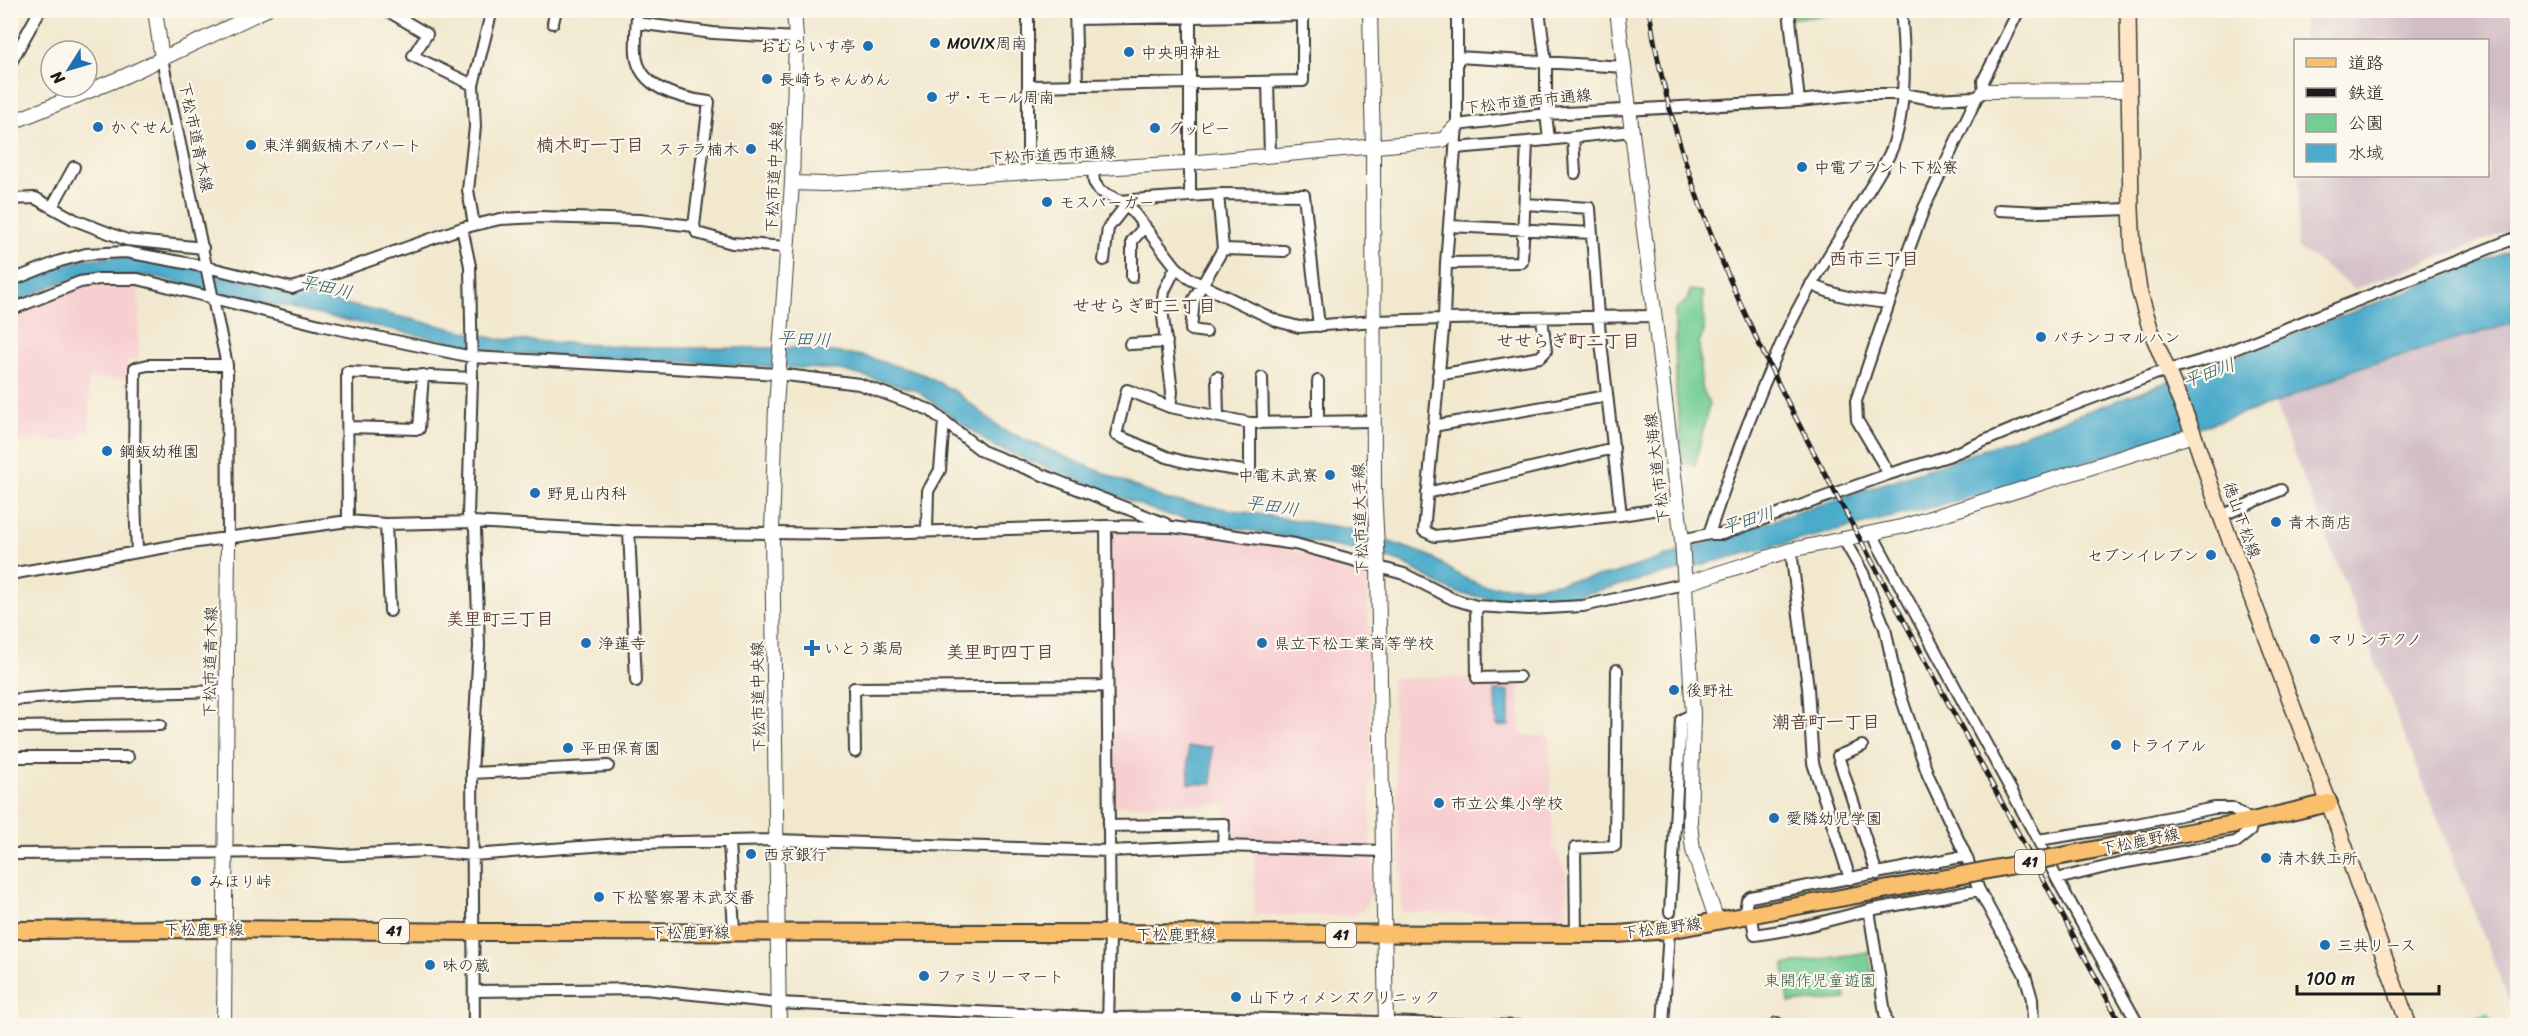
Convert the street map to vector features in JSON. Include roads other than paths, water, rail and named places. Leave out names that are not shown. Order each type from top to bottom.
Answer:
[{"type":"main road","name":"徳山下松線","points":[[2128,10],[2131,209],[2133,250],[2139,290],[2150,328],[2192,433],[2221,516],[2330,803],[2409,1026]]},
{"type":"main road","name":"下松鹿野線","points":[[10,930],[1576,935],[1669,930],[2252,820],[2330,803]]},
{"type":"street","points":[[10,64],[40,10]]},
{"type":"street","name":"下松市道青木線","points":[[155,10],[162,59],[227,365],[224,1026]]},
{"type":"street","points":[[10,123],[162,59],[265,10]]},
{"type":"street","points":[[386,10],[427,34],[413,56],[473,85]]},
{"type":"street","points":[[474,225],[468,190],[475,127],[473,85],[492,10]]},
{"type":"street","points":[[553,23],[556,10]]},
{"type":"street","points":[[637,10],[636,54],[643,75],[657,87],[673,95],[709,102],[694,226],[697,233],[732,243],[787,247]]},
{"type":"street","name":"下松市道中央線","points":[[779,1026],[772,532],[778,371],[792,183],[796,38],[794,10]]},
{"type":"street","points":[[1028,10],[1028,153],[1031,173]]},
{"type":"street","name":"下松市道大手線","points":[[1370,10],[1373,148],[1373,421],[1378,562],[1386,1024]]},
{"type":"street","points":[[1457,10],[1457,125],[1444,319],[1424,531],[1435,536],[1621,515],[1678,506]]},
{"type":"street","points":[[1539,10],[1546,63],[1546,114],[1549,140]]},
{"type":"street","name":"下松市道大海線","points":[[1617,10],[1682,540],[1693,714],[1692,838],[1700,877],[1717,921]]},
{"type":"street","points":[[1789,10],[1799,101]]},
{"type":"street","points":[[1709,534],[1757,398],[1811,284],[1853,218],[1893,144],[1903,94],[1901,10]]},
{"type":"street","points":[[1889,474],[1857,420],[1856,401],[1924,207],[2019,10]]},
{"type":"street","points":[[1029,86],[1303,81],[1303,13],[1075,15],[1077,84]]},
{"type":"street","points":[[1190,14],[1188,163],[1190,195]]},
{"type":"street","points":[[637,24],[713,33],[796,38]]},
{"type":"street","points":[[1456,57],[1625,68]]},
{"type":"street","points":[[1268,82],[1270,156]]},
{"type":"street","name":"下松市道西市通線","points":[[792,183],[824,184],[1093,170],[1373,148],[1443,140],[1457,125],[1546,114],[1799,101],[1863,94],[1903,94],[1932,99],[1980,94],[2129,90]]},
{"type":"street","points":[[1455,148],[1632,131]]},
{"type":"street","points":[[1573,137],[1575,173]]},
{"type":"street","points":[[1446,263],[1522,262],[1527,142]]},
{"type":"street","points":[[52,207],[74,166]]},
{"type":"street","points":[[1093,170],[1094,182],[1100,191],[1122,202],[1145,226],[1176,267],[1202,285],[1277,321],[1299,327],[1374,321],[1655,316]]},
{"type":"street","points":[[1206,332],[1191,330],[1194,299],[1223,249],[1218,194]]},
{"type":"street","points":[[1122,202],[1190,195],[1304,195],[1319,326]]},
{"type":"street","points":[[10,199],[36,198],[82,224],[127,240],[203,248]]},
{"type":"street","points":[[1104,260],[1108,228],[1122,202]]},
{"type":"street","points":[[1525,204],[1590,208],[1598,316],[1621,515]]},
{"type":"street","points":[[1999,210],[2040,212],[2131,209]]},
{"type":"street","points":[[10,281],[60,261],[86,254],[126,252],[292,288],[462,228],[500,219],[540,217],[640,220],[694,226]]},
{"type":"street","points":[[1132,277],[1132,241],[1145,226]]},
{"type":"street","points":[[1449,226],[1592,233]]},
{"type":"street","points":[[462,228],[471,266],[472,378],[468,515],[474,529],[479,646],[472,772],[474,1026]]},
{"type":"street","points":[[1682,540],[1709,534],[1722,534],[1889,474],[1948,456],[2042,417],[2214,357],[2517,237]]},
{"type":"street","points":[[1223,249],[1284,251]]},
{"type":"street","points":[[1170,407],[1172,392],[1161,308],[1164,291],[1176,267]]},
{"type":"street","points":[[10,310],[80,282],[99,279],[138,279],[320,326],[472,355],[778,371],[859,384],[930,410],[982,451],[1172,527]]},
{"type":"street","points":[[1811,284],[1828,293],[1869,302],[1889,303]]},
{"type":"street","points":[[1438,375],[1540,357],[1546,351],[1542,318]]},
{"type":"street","points":[[1130,344],[1167,342]]},
{"type":"street","points":[[137,552],[134,472],[135,368],[147,365],[227,365]]},
{"type":"street","points":[[348,521],[347,372],[472,378]]},
{"type":"street","points":[[348,427],[419,429],[423,375]]},
{"type":"street","points":[[1217,377],[1218,416]]},
{"type":"street","points":[[1262,378],[1263,422]]},
{"type":"street","points":[[1318,381],[1318,422]]},
{"type":"street","points":[[1250,423],[1250,472],[1176,460],[1116,435],[1127,390],[1170,407],[1250,423],[1373,421]]},
{"type":"street","points":[[1433,426],[1607,396]]},
{"type":"street","points":[[927,531],[928,491],[940,470],[944,421]]},
{"type":"street","points":[[10,574],[137,552],[348,521],[386,524],[472,522],[629,531],[842,534],[1106,526],[1172,527],[1295,544],[1378,562],[1453,599],[1476,606],[1528,609],[1582,606],[1791,550],[1905,526],[2192,433]]},
{"type":"street","points":[[1427,493],[1614,448]]},
{"type":"street","points":[[2221,516],[2282,490]]},
{"type":"street","points":[[386,524],[390,611]]},
{"type":"street","points":[[1106,526],[1110,934],[1108,1022]]},
{"type":"street","points":[[629,531],[630,605],[636,681]]},
{"type":"street","points":[[1873,533],[1882,554],[2057,879],[2139,1026]]},
{"type":"street","points":[[1843,538],[1863,573],[1885,628],[1896,685],[1925,765],[1979,890],[2025,975],[2032,999],[2033,1026]]},
{"type":"street","points":[[1791,550],[1808,688],[1813,763],[1850,879]]},
{"type":"street","points":[[1476,606],[1477,678],[1519,677]]},
{"type":"street","points":[[1576,935],[1575,848],[1616,846],[1617,670]]},
{"type":"street","points":[[855,752],[855,688],[1107,686]]},
{"type":"street","points":[[10,700],[88,694],[227,691]]},
{"type":"street","points":[[1670,912],[1681,720],[1693,714]]},
{"type":"street","points":[[10,727],[160,724]]},
{"type":"street","points":[[1863,746],[1838,756],[1877,874]]},
{"type":"street","points":[[10,757],[128,757]]},
{"type":"street","points":[[472,772],[609,766]]},
{"type":"street","points":[[2038,840],[2132,825],[2214,808],[2232,808],[2252,820],[2250,831],[2236,842],[2122,862],[2057,879]]},
{"type":"street","points":[[1108,826],[1224,824],[1223,846]]},
{"type":"street","points":[[1674,838],[1692,838]]},
{"type":"street","points":[[10,854],[299,852],[342,855],[428,851],[472,855],[634,843],[777,840],[1109,851],[1223,846],[1384,851]]},
{"type":"street","points":[[729,841],[734,932]]},
{"type":"street","points":[[1966,856],[1750,897],[1747,900],[1747,915],[1755,935],[1799,928],[1869,909],[1979,890]]},
{"type":"street","points":[[1869,909],[1887,1026]]},
{"type":"street","points":[[1663,1026],[1669,930]]},
{"type":"street","points":[[474,991],[645,989],[778,1002],[1029,1013],[1062,1020],[1108,1022],[1204,1017],[1519,1026]]},
{"type":"street","points":[[1029,1013],[1029,1026]]},
{"type":"water","name":"平田川","points":[[2518,248],[2517,322],[2358,368],[2274,404],[1976,496],[1568,598],[1518,603],[1461,594],[1444,587],[1403,563],[1375,554],[1163,514],[993,446],[916,390],[840,370],[504,353],[249,300],[152,276],[86,277],[54,285],[11,305],[11,287],[58,267],[85,259],[127,256],[159,259],[497,339],[653,348],[800,348],[863,356],[923,374],[956,392],[1003,430],[1164,499],[1351,529],[1428,555],[1462,577],[1484,586],[1531,587],[1613,574],[1957,459],[2251,351]]},
{"type":"water","points":[[1495,691],[1509,691],[1509,726],[1496,726]]},
{"type":"water","points":[[1188,747],[1212,747],[1212,784],[1189,784]]},
{"type":"waterway","points":[[2449,1026],[2487,1015],[2492,1026]]},
{"type":"railway","points":[[1649,10],[1664,86],[1685,160],[1710,233],[1740,303],[1808,442],[2122,1026]]},
{"type":"place","name":"MOVIX周南","points":[[935,43]]},
{"type":"place","name":"おむらいす亭","points":[[868,46]]},
{"type":"place","name":"中央明神社","points":[[1129,52]]},
{"type":"place","name":"長崎ちゃんめん","points":[[767,79]]},
{"type":"place","name":"ザ・モール周南","points":[[932,97]]},
{"type":"place","name":"かぐせん","points":[[98,127]]},
{"type":"place","name":"グッピー","points":[[1155,128]]},
{"type":"place","name":"東洋鋼鈑楠木アパート","points":[[251,145]]},
{"type":"place","name":"ステラ楠木","points":[[751,149]]},
{"type":"place","name":"中電プラント下松寮","points":[[1802,167]]},
{"type":"place","name":"モスバーガー","points":[[1047,202]]},
{"type":"place","name":"パチンコマルハン","points":[[2041,337]]},
{"type":"place","name":"鋼鈑幼稚園","points":[[107,451]]},
{"type":"place","name":"中電末武寮","points":[[1330,475]]},
{"type":"place","name":"野見山内科","points":[[535,493]]},
{"type":"place","name":"青木商店","points":[[2276,522]]},
{"type":"place","name":"セブンイレブン","points":[[2211,555]]},
{"type":"place","name":"マリンテクノ","points":[[2315,639]]},
{"type":"place","name":"浄蓮寺","points":[[586,643]]},
{"type":"place","name":"県立下松工業高等学校","points":[[1262,643]]},
{"type":"place","name":"いとう薬局","points":[[812,648]]},
{"type":"place","name":"後野社","points":[[1674,690]]},
{"type":"place","name":"トライアル","points":[[2116,745]]},
{"type":"place","name":"平田保育園","points":[[568,748]]},
{"type":"place","name":"市立公集小学校","points":[[1439,803]]},
{"type":"place","name":"愛隣幼児学園","points":[[1774,818]]},
{"type":"place","name":"西京銀行","points":[[751,854]]},
{"type":"place","name":"清木鉄工所","points":[[2266,858]]},
{"type":"place","name":"みほり峠","points":[[196,881]]},
{"type":"place","name":"下松警察署末武交番","points":[[599,897]]},
{"type":"place","name":"三共リース","points":[[2325,945]]},
{"type":"place","name":"味の蔵","points":[[430,965]]},
{"type":"place","name":"ファミリーマート","points":[[924,976]]},
{"type":"place","name":"山下ウィメンズクリニック","points":[[1236,997]]},
{"type":"district","name":"楠木町一丁目","points":[[590,145]]},
{"type":"district","name":"西市三丁目","points":[[1874,259]]},
{"type":"district","name":"せせらぎ町三丁目","points":[[1144,306]]},
{"type":"district","name":"せせらぎ町二丁目","points":[[1568,341]]},
{"type":"district","name":"美里町三丁目","points":[[500,619]]},
{"type":"district","name":"美里町四丁目","points":[[1000,652]]},
{"type":"district","name":"潮音町一丁目","points":[[1826,722]]},
{"type":"park label","name":"東開作児童遊園","points":[[1820,980]]}]
